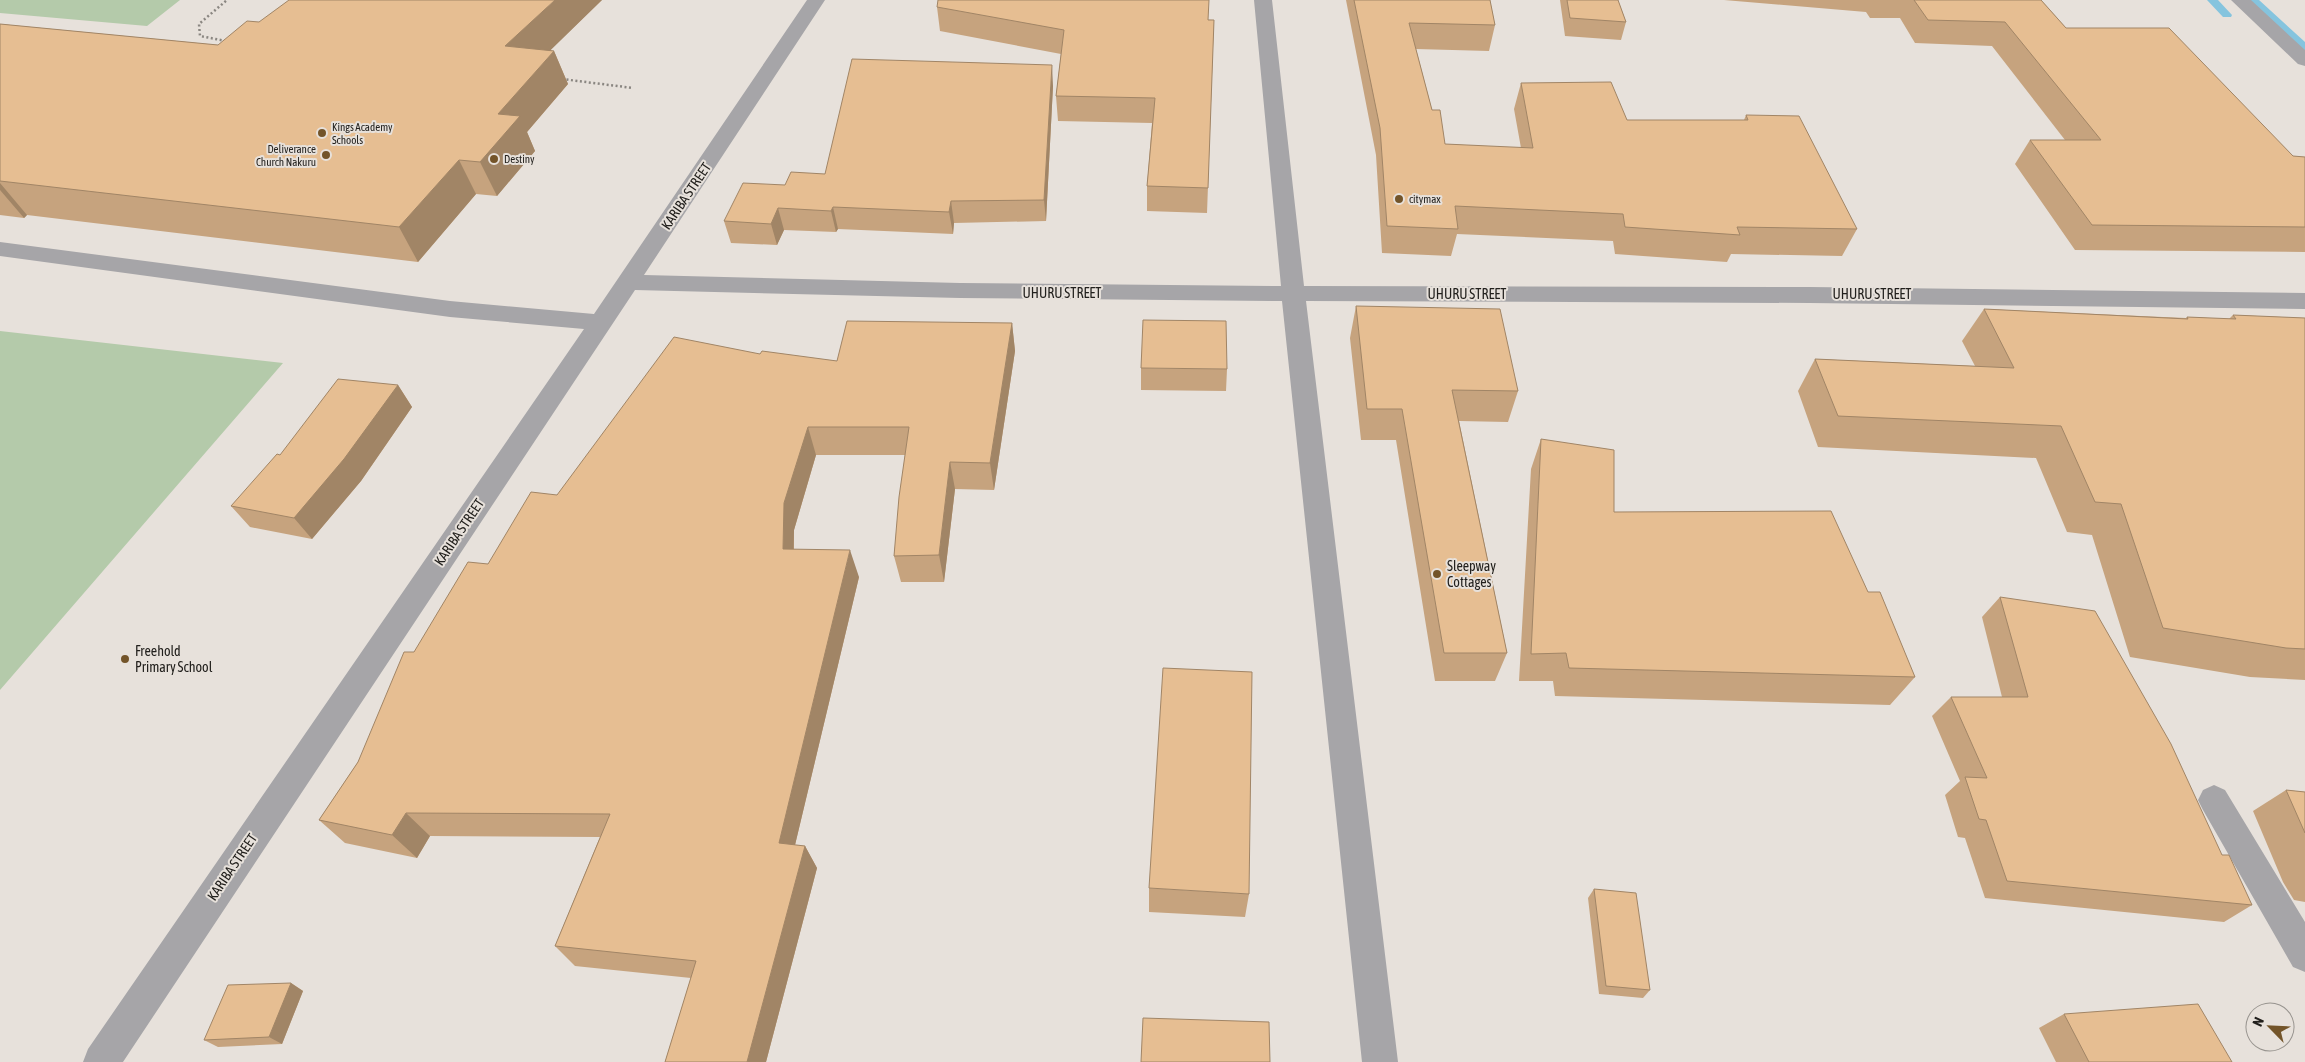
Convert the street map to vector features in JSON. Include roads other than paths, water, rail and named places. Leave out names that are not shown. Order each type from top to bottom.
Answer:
[{"type":"street","name":"KARIBA STREET","points":[[101,1062],[628,282],[816,0]]},
{"type":"street","points":[[1264,0],[1294,293],[1380,1062]]},
{"type":"street","points":[[2240,0],[2305,60]]},
{"type":"street","points":[[0,249],[450,309],[600,323]]},
{"type":"street","name":"UHURU STREET","points":[[628,282],[773,288],[1057,293],[1920,295],[2305,301]]},
{"type":"street","points":[[2214,800],[2305,955]]},
{"type":"waterway","points":[[2212,0],[2227,15]]},
{"type":"waterway","points":[[2253,0],[2305,48]]},
{"type":"place","name":"Kings Academy Schools","points":[[322,133]]},
{"type":"place","name":"Deliverance Church Nakuru","points":[[326,155]]},
{"type":"place","name":"Destiny","points":[[494,159]]},
{"type":"place","name":"citymax","points":[[1399,199]]},
{"type":"place","name":"Sleepway Cottages","points":[[1437,574]]},
{"type":"place","name":"Freehold Primary School","points":[[125,659]]}]
